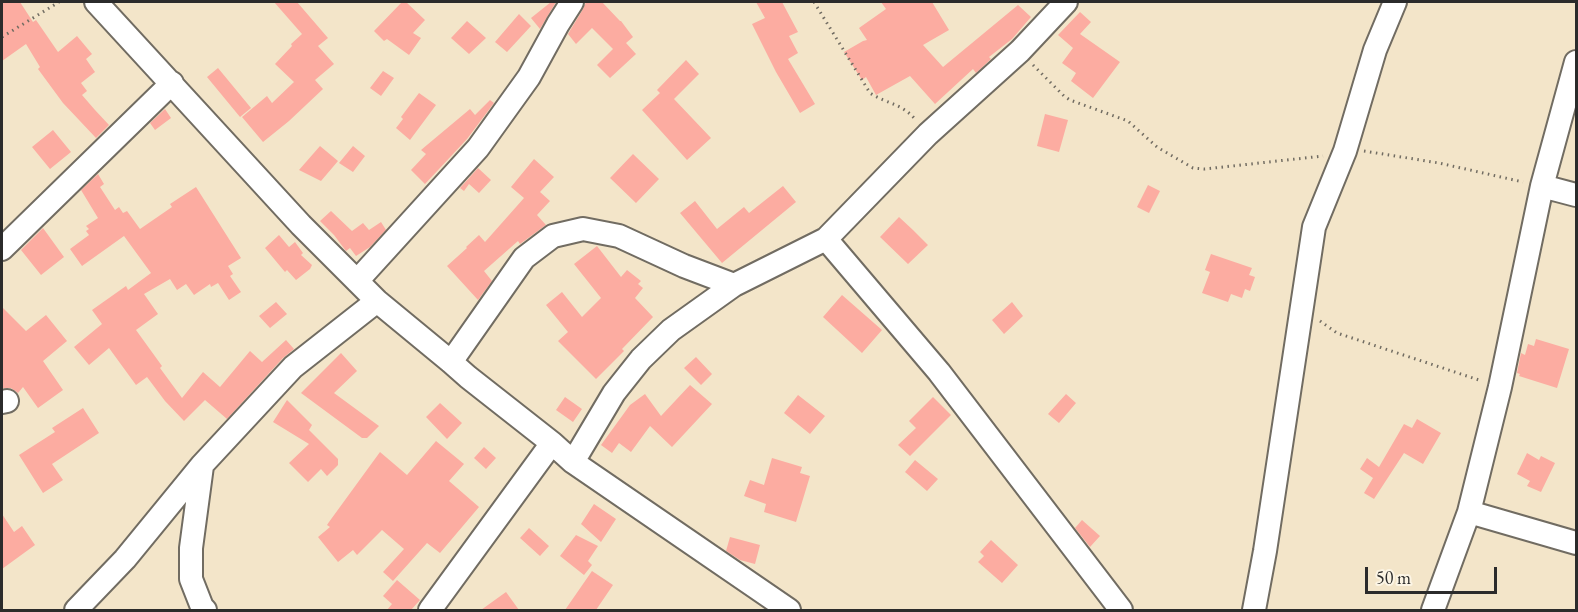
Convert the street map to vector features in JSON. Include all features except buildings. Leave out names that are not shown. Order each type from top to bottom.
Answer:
[{"type":"street","points":[[96,2],[301,225],[377,301],[573,462],[789,610]]},
{"type":"street","points":[[357,281],[478,148],[534,70],[572,2]]},
{"type":"street","points":[[573,462],[614,393],[641,359],[671,330],[734,285],[826,239],[928,134],[1020,51],[1065,2]]},
{"type":"street","points":[[1254,610],[1314,227],[1345,151],[1375,50],[1395,2]]},
{"type":"street","points":[[1433,610],[1469,512],[1500,387],[1542,186],[1576,62]]},
{"type":"street","points":[[2,249],[172,83]]},
{"type":"street","points":[[1542,186],[1576,195]]},
{"type":"street","points":[[451,362],[525,258],[554,236],[583,229],[619,236],[684,266],[734,285]]},
{"type":"street","points":[[826,239],[939,372],[1121,610]]},
{"type":"street","points":[[76,610],[125,559],[202,465],[293,368],[377,301]]},
{"type":"street","points":[[430,610],[552,443]]},
{"type":"street","points":[[202,465],[191,548],[191,579],[205,610]]},
{"type":"street","points":[[1469,512],[1576,543]]},
{"type":"path","points":[[2,37],[59,2]]},
{"type":"path","points":[[814,2],[870,93],[908,111],[928,134]]},
{"type":"path","points":[[1020,51],[1064,96],[1128,121],[1157,147],[1194,168],[1205,169],[1360,150],[1439,163],[1542,186]]},
{"type":"path","points":[[1303,306],[1337,333],[1500,387]]}]
